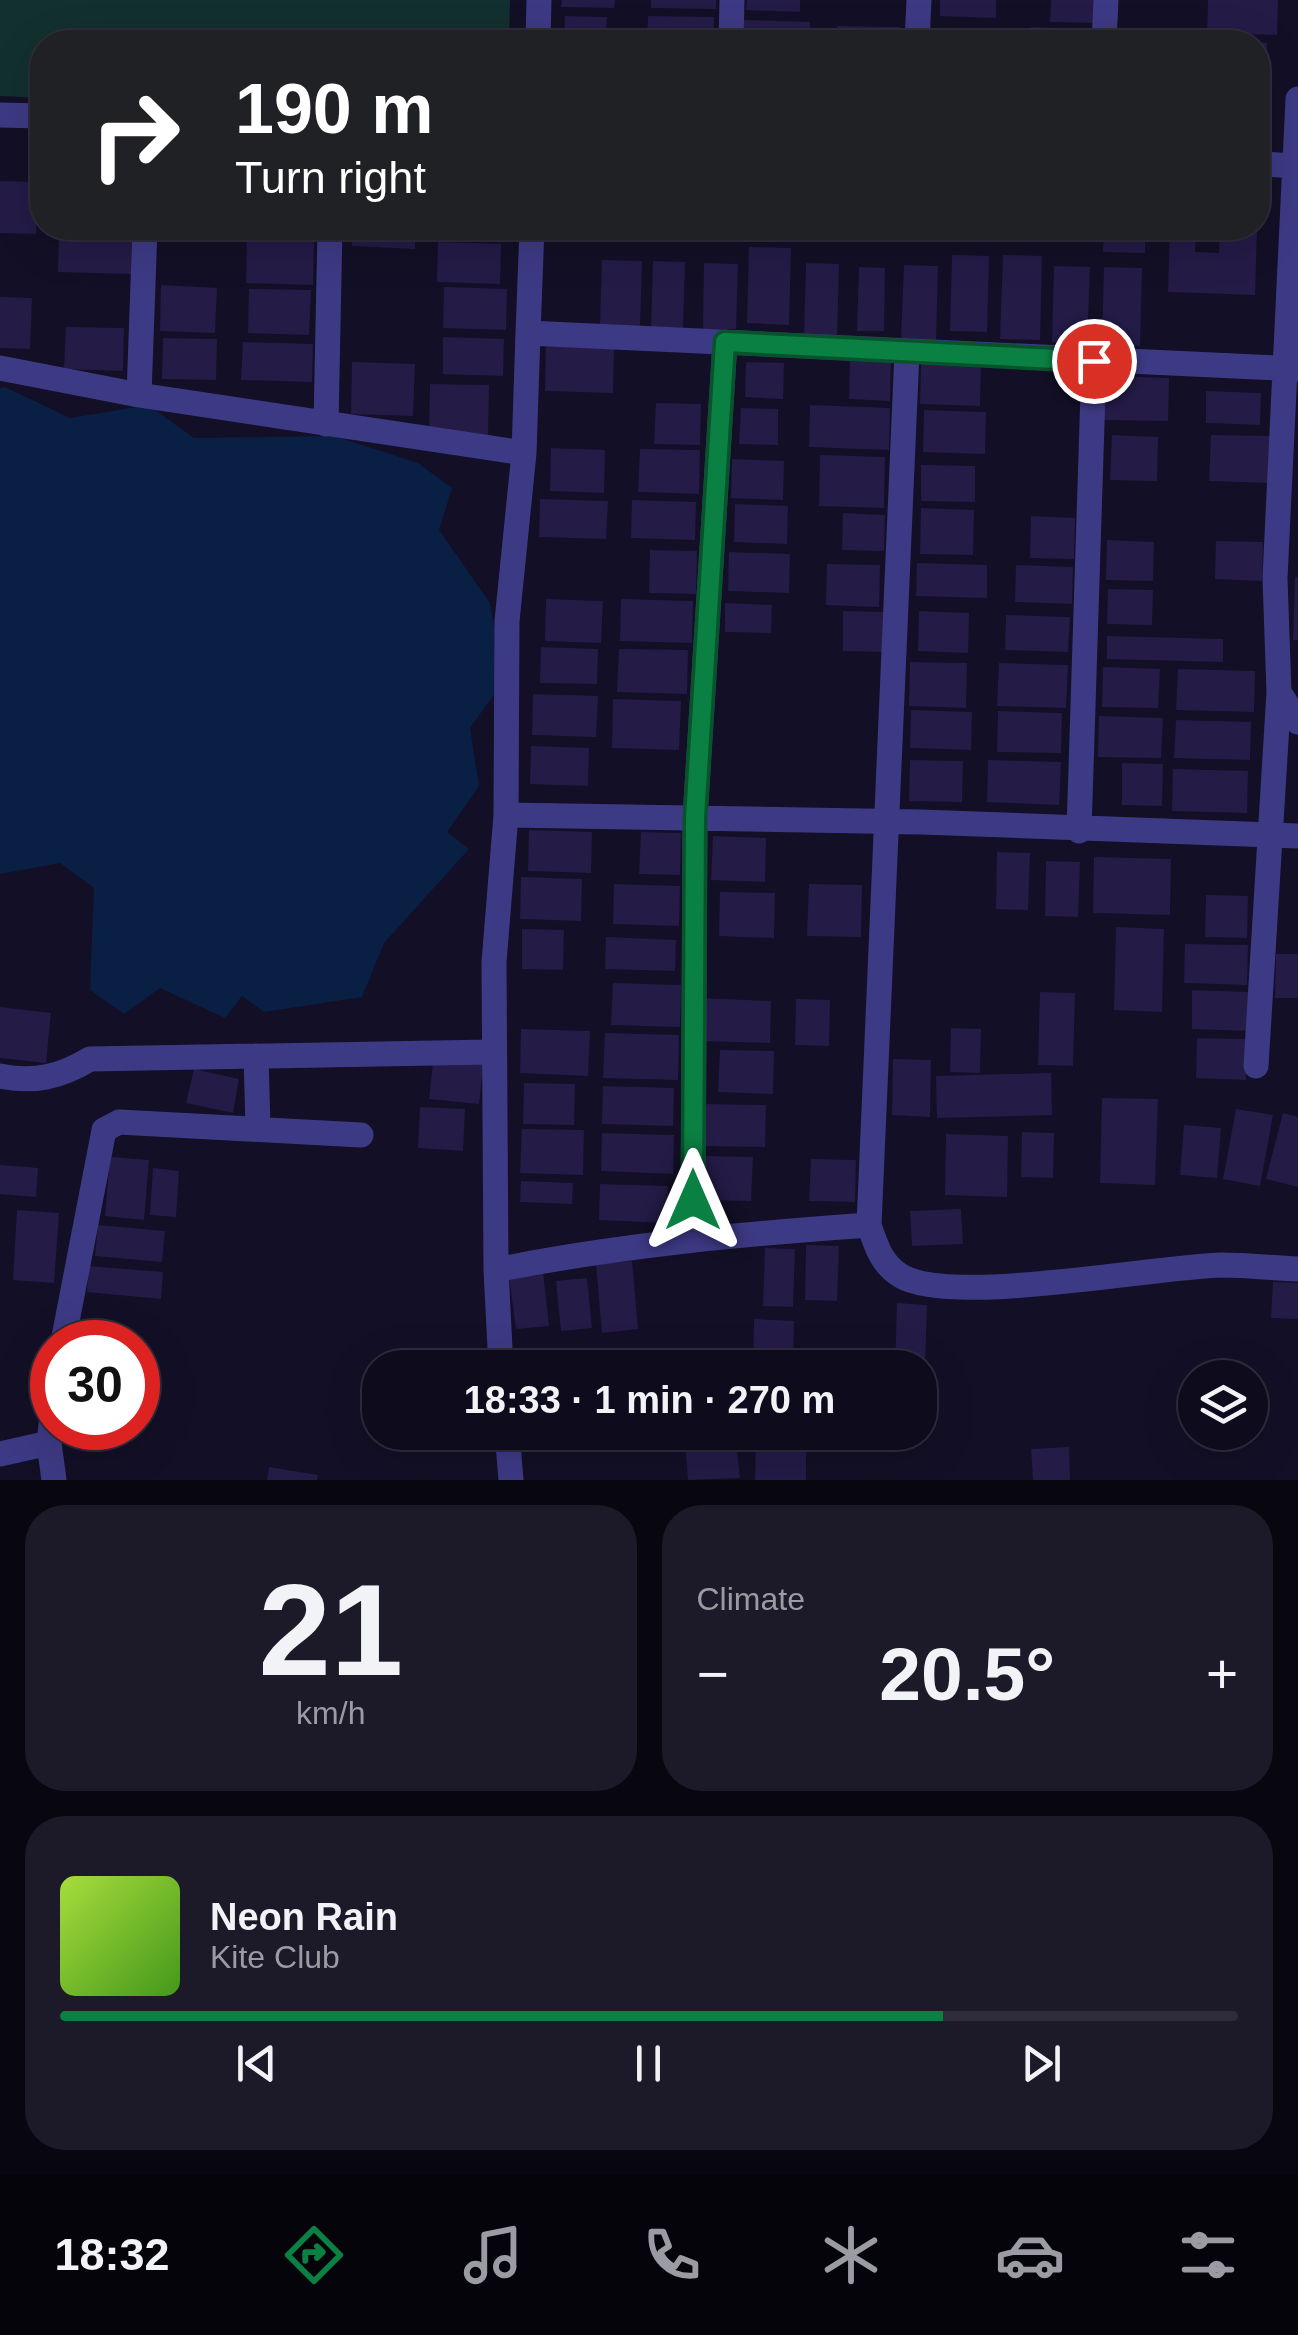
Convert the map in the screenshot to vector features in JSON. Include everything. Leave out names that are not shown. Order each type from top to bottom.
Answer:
[{"type":"street","points":[[538,30],[539,0]]},
{"type":"street","points":[[731,30],[732,0]]},
{"type":"street","points":[[917,30],[919,0]]},
{"type":"street","points":[[1105,30],[1106,0]]},
{"type":"street","points":[[1256,1066],[1279,692],[1276,578],[1291,368],[1298,99]]},
{"type":"street","points":[[0,114],[30,115]]},
{"type":"street","points":[[1270,165],[1297,166]]},
{"type":"street","points":[[139,395],[145,240]]},
{"type":"street","points":[[326,424],[330,240]]},
{"type":"street","points":[[499,1350],[491,1052],[506,814],[507,620],[524,453],[532,240]]},
{"type":"street","points":[[528,333],[1291,368]]},
{"type":"street","points":[[693,1238],[695,818],[725,342]]},
{"type":"street","points":[[907,352],[869,1225],[880,1257],[900,1276],[931,1287],[1022,1284],[1221,1265],[1298,1270]]},
{"type":"street","points":[[1079,831],[1094,361]]},
{"type":"street","points":[[0,368],[139,395],[524,453]]},
{"type":"street","points":[[1279,692],[1298,722]]},
{"type":"street","points":[[506,814],[1298,836]]},
{"type":"street","points":[[0,1076],[27,1081],[67,1073],[90,1059],[491,1052]]},
{"type":"street","points":[[256,1056],[258,1127]]},
{"type":"street","points":[[67,1320],[104,1130],[119,1122],[361,1135]]},
{"type":"street","points":[[496,1270],[693,1238],[869,1225]]},
{"type":"street","points":[[0,1454],[30,1448]]},
{"type":"street","points":[[49,1450],[54,1480]]},
{"type":"street","points":[[508,1450],[511,1480]]},
{"type":"green space","points":[[0,0],[510,0],[509,30],[30,30],[30,97],[0,96]]},
{"type":"water","points":[[0,388],[70,418],[148,405],[194,438],[334,436],[418,463],[452,488],[439,530],[490,603],[503,682],[470,728],[479,786],[447,832],[469,849],[384,943],[362,997],[264,1012],[242,996],[225,1018],[160,988],[124,1014],[90,990],[94,888],[60,863],[0,874]]},
{"type":"building","points":[[562,0],[615,0],[614,8],[561,7]]},
{"type":"building","points":[[651,0],[716,0],[716,9],[651,8]]},
{"type":"building","points":[[747,0],[800,0],[800,12],[746,10]]},
{"type":"building","points":[[940,0],[996,0],[996,18],[940,16]]},
{"type":"building","points":[[1051,0],[1095,0],[1095,23],[1050,22]]},
{"type":"building","points":[[1208,0],[1278,0],[1277,35],[1270,35],[1270,30],[1207,30]]},
{"type":"building","points":[[565,16],[607,17],[606,30],[564,30]]},
{"type":"building","points":[[648,16],[714,17],[713,30],[647,30]]},
{"type":"building","points":[[744,20],[810,22],[810,30],[744,30]]},
{"type":"building","points":[[837,26],[900,27],[900,30],[837,30]]},
{"type":"building","points":[[1031,27],[1087,29],[1087,30],[1031,30]]},
{"type":"building","points":[[0,181],[30,182],[30,234],[0,233]]},
{"type":"building","points":[[59,240],[132,240],[131,274],[58,272]]},
{"type":"building","points":[[247,240],[314,242],[313,285],[246,283]]},
{"type":"building","points":[[352,240],[415,240],[415,249],[352,246]]},
{"type":"building","points":[[1104,240],[1145,240],[1145,253],[1103,252]]},
{"type":"building","points":[[1170,240],[1196,240],[1195,252],[1219,253],[1220,240],[1257,240],[1255,295],[1168,292]]},
{"type":"building","points":[[438,242],[501,244],[500,284],[437,282]]},
{"type":"building","points":[[749,247],[791,248],[789,325],[747,323]]},
{"type":"building","points":[[952,255],[989,256],[987,332],[950,331]]},
{"type":"building","points":[[1003,255],[1042,256],[1040,340],[1000,339]]},
{"type":"building","points":[[602,260],[642,261],[640,326],[600,325]]},
{"type":"building","points":[[653,261],[685,262],[683,329],[651,328]]},
{"type":"building","points":[[704,263],[738,264],[736,329],[703,329]]},
{"type":"building","points":[[806,263],[839,264],[837,337],[804,337]]},
{"type":"building","points":[[904,265],[938,266],[936,341],[901,340]]},
{"type":"building","points":[[1054,266],[1090,267],[1087,343],[1052,342]]},
{"type":"building","points":[[859,267],[885,268],[884,331],[857,331]]},
{"type":"building","points":[[1104,267],[1142,268],[1140,346],[1102,345]]},
{"type":"building","points":[[161,285],[217,288],[215,333],[160,331]]},
{"type":"building","points":[[444,287],[507,289],[506,330],[443,328]]},
{"type":"building","points":[[249,289],[311,290],[309,335],[248,333]]},
{"type":"building","points":[[0,297],[32,298],[30,349],[0,348]]},
{"type":"building","points":[[66,327],[124,328],[123,371],[64,369]]},
{"type":"building","points":[[443,337],[504,339],[503,376],[443,374]]},
{"type":"building","points":[[163,338],[217,339],[216,380],[162,379]]},
{"type":"building","points":[[243,342],[313,344],[312,382],[241,380]]},
{"type":"building","points":[[546,345],[614,348],[613,393],[545,391]]},
{"type":"building","points":[[850,360],[891,361],[890,401],[849,399]]},
{"type":"building","points":[[352,362],[415,364],[413,416],[351,414]]},
{"type":"building","points":[[746,362],[784,363],[783,399],[745,397]]},
{"type":"building","points":[[921,364],[981,366],[980,406],[920,404]]},
{"type":"building","points":[[1105,376],[1169,378],[1168,421],[1104,420]]},
{"type":"building","points":[[430,384],[489,385],[488,437],[429,435]]},
{"type":"building","points":[[1206,391],[1261,393],[1260,425],[1206,423]]},
{"type":"building","points":[[656,403],[701,404],[700,445],[654,444]]},
{"type":"building","points":[[810,405],[890,408],[889,450],[809,447]]},
{"type":"building","points":[[741,408],[778,409],[778,445],[739,444]]},
{"type":"building","points":[[924,410],[986,412],[985,454],[923,452]]},
{"type":"building","points":[[1112,435],[1158,437],[1157,481],[1110,480]]},
{"type":"building","points":[[1211,435],[1272,436],[1271,483],[1209,481]]},
{"type":"building","points":[[551,448],[605,450],[604,493],[550,491]]},
{"type":"building","points":[[640,449],[700,450],[699,494],[638,492]]},
{"type":"building","points":[[820,455],[885,457],[884,508],[819,506]]},
{"type":"building","points":[[732,459],[784,461],[783,500],[731,498]]},
{"type":"building","points":[[921,465],[975,466],[975,502],[921,501]]},
{"type":"building","points":[[540,499],[608,501],[606,539],[539,537]]},
{"type":"building","points":[[632,500],[696,502],[695,540],[631,538]]},
{"type":"building","points":[[735,504],[788,506],[787,544],[734,542]]},
{"type":"building","points":[[921,508],[974,510],[973,555],[920,554]]},
{"type":"building","points":[[843,513],[885,515],[884,551],[842,550]]},
{"type":"building","points":[[1031,516],[1075,518],[1074,559],[1030,558]]},
{"type":"building","points":[[1107,540],[1154,542],[1153,581],[1106,580]]},
{"type":"building","points":[[1216,541],[1263,542],[1262,581],[1215,579]]},
{"type":"building","points":[[650,550],[697,551],[696,594],[649,593]]},
{"type":"building","points":[[729,552],[790,554],[789,593],[728,591]]},
{"type":"building","points":[[917,563],[987,565],[987,598],[916,596]]},
{"type":"building","points":[[827,564],[880,565],[879,607],[826,605]]},
{"type":"building","points":[[1016,565],[1073,567],[1072,604],[1015,602]]},
{"type":"building","points":[[1298,577],[1298,640],[1293,640]]},
{"type":"building","points":[[1108,589],[1153,590],[1152,625],[1107,624]]},
{"type":"building","points":[[546,599],[603,601],[601,643],[545,641]]},
{"type":"building","points":[[621,599],[693,601],[692,643],[620,641]]},
{"type":"building","points":[[725,603],[772,605],[771,633],[725,632]]},
{"type":"building","points":[[843,611],[886,612],[884,652],[843,651]]},
{"type":"building","points":[[919,611],[969,613],[968,653],[918,651]]},
{"type":"building","points":[[1006,615],[1070,617],[1068,652],[1005,650]]},
{"type":"building","points":[[1107,636],[1223,639],[1223,662],[1107,659]]},
{"type":"building","points":[[541,647],[598,649],[597,684],[540,683]]},
{"type":"building","points":[[619,649],[688,650],[687,694],[617,692]]},
{"type":"building","points":[[910,662],[967,663],[966,708],[909,706]]},
{"type":"building","points":[[999,663],[1068,665],[1066,708],[997,706]]},
{"type":"building","points":[[1103,667],[1160,669],[1158,708],[1102,707]]},
{"type":"building","points":[[1178,669],[1255,671],[1254,712],[1176,710]]},
{"type":"building","points":[[533,694],[598,696],[596,737],[532,735]]},
{"type":"building","points":[[613,699],[681,701],[679,750],[612,748]]},
{"type":"building","points":[[911,710],[972,712],[971,750],[910,748]]},
{"type":"building","points":[[998,711],[1062,713],[1061,753],[997,752]]},
{"type":"building","points":[[1099,716],[1163,718],[1161,758],[1098,757]]},
{"type":"building","points":[[1176,720],[1251,722],[1250,760],[1174,758]]},
{"type":"building","points":[[531,746],[589,748],[588,786],[530,784]]},
{"type":"building","points":[[910,760],[963,761],[962,802],[909,801]]},
{"type":"building","points":[[988,760],[1061,762],[1059,805],[987,802]]},
{"type":"building","points":[[1122,763],[1163,764],[1162,806],[1122,805]]},
{"type":"building","points":[[1173,769],[1248,771],[1247,813],[1172,811]]},
{"type":"building","points":[[529,830],[592,832],[591,873],[528,871]]},
{"type":"building","points":[[641,832],[681,833],[680,875],[639,874]]},
{"type":"building","points":[[713,836],[766,838],[765,882],[711,880]]},
{"type":"building","points":[[997,852],[1030,853],[1028,910],[996,909]]},
{"type":"building","points":[[1094,857],[1171,859],[1170,915],[1093,913]]},
{"type":"building","points":[[1046,861],[1080,862],[1078,917],[1045,916]]},
{"type":"building","points":[[521,877],[582,879],[581,921],[520,919]]},
{"type":"building","points":[[614,884],[680,886],[679,926],[613,924]]},
{"type":"building","points":[[809,884],[862,885],[861,937],[807,936]]},
{"type":"building","points":[[720,892],[775,893],[774,938],[719,936]]},
{"type":"building","points":[[1206,895],[1248,896],[1247,938],[1205,937]]},
{"type":"building","points":[[1116,927],[1164,929],[1162,1012],[1114,1010]]},
{"type":"building","points":[[522,929],[564,930],[563,970],[522,969]]},
{"type":"building","points":[[606,937],[676,940],[675,971],[605,969]]},
{"type":"building","points":[[1185,944],[1248,945],[1247,985],[1184,983]]},
{"type":"building","points":[[1276,954],[1298,954],[1298,998],[1275,998]]},
{"type":"building","points":[[613,983],[681,985],[680,1027],[611,1025]]},
{"type":"building","points":[[1192,990],[1250,992],[1249,1031],[1192,1029]]},
{"type":"building","points":[[1040,992],[1075,993],[1073,1066],[1038,1065]]},
{"type":"building","points":[[700,998],[771,1001],[770,1043],[699,1041]]},
{"type":"building","points":[[796,999],[830,1000],[829,1046],[795,1045]]},
{"type":"building","points":[[0,1007],[51,1013],[46,1063],[0,1058]]},
{"type":"building","points":[[951,1028],[981,1029],[980,1073],[950,1072]]},
{"type":"building","points":[[521,1029],[590,1031],[588,1076],[520,1073]]},
{"type":"building","points":[[605,1033],[679,1035],[678,1080],[603,1078]]},
{"type":"building","points":[[1197,1038],[1247,1039],[1246,1080],[1196,1078]]},
{"type":"building","points":[[720,1050],[774,1051],[773,1094],[718,1092]]},
{"type":"building","points":[[434,1053],[484,1058],[479,1104],[429,1099]]},
{"type":"building","points":[[893,1059],[931,1060],[930,1117],[892,1115]]},
{"type":"building","points":[[194,1069],[239,1079],[233,1113],[186,1103]]},
{"type":"building","points":[[1051,1073],[1052,1115],[937,1118],[936,1076]]},
{"type":"building","points":[[524,1083],[575,1084],[574,1125],[523,1124]]},
{"type":"building","points":[[603,1086],[674,1088],[673,1126],[602,1124]]},
{"type":"building","points":[[1102,1098],[1158,1099],[1155,1185],[1100,1183]]},
{"type":"building","points":[[704,1104],[766,1105],[765,1147],[703,1146]]},
{"type":"building","points":[[420,1107],[465,1109],[463,1151],[418,1148]]},
{"type":"building","points":[[1236,1109],[1273,1115],[1260,1186],[1223,1179]]},
{"type":"building","points":[[1283,1113],[1298,1117],[1298,1187],[1266,1179]]},
{"type":"building","points":[[1184,1125],[1221,1128],[1217,1178],[1180,1175]]},
{"type":"building","points":[[522,1129],[584,1130],[583,1175],[520,1173]]},
{"type":"building","points":[[1022,1132],[1054,1133],[1053,1178],[1021,1177]]},
{"type":"building","points":[[602,1133],[674,1135],[673,1174],[601,1171]]},
{"type":"building","points":[[946,1134],[1008,1136],[1007,1197],[945,1195]]},
{"type":"building","points":[[704,1156],[753,1157],[751,1201],[702,1200]]},
{"type":"building","points":[[110,1157],[149,1160],[144,1220],[105,1216]]},
{"type":"building","points":[[811,1159],[856,1160],[855,1202],[809,1201]]},
{"type":"building","points":[[0,1165],[38,1168],[36,1197],[0,1194]]},
{"type":"building","points":[[153,1168],[179,1171],[176,1217],[150,1215]]},
{"type":"building","points":[[521,1181],[573,1183],[572,1204],[520,1202]]},
{"type":"building","points":[[600,1184],[668,1186],[667,1223],[599,1220]]},
{"type":"building","points":[[961,1209],[963,1244],[912,1246],[910,1211]]},
{"type":"building","points":[[17,1210],[59,1213],[54,1283],[13,1280]]},
{"type":"building","points":[[98,1225],[165,1231],[162,1262],[95,1256]]},
{"type":"building","points":[[806,1245],[839,1246],[837,1301],[805,1300]]},
{"type":"building","points":[[765,1248],[795,1249],[793,1307],[763,1306]]},
{"type":"building","points":[[632,1261],[638,1329],[602,1333],[596,1264]]},
{"type":"building","points":[[89,1266],[163,1272],[161,1299],[87,1292]]},
{"type":"building","points":[[543,1272],[549,1326],[516,1329],[509,1276]]},
{"type":"building","points":[[587,1278],[592,1328],[561,1331],[556,1281]]},
{"type":"building","points":[[1273,1282],[1298,1283],[1298,1319],[1271,1318]]},
{"type":"building","points":[[897,1303],[927,1305],[926,1350],[896,1350]]},
{"type":"building","points":[[754,1319],[794,1321],[793,1350],[753,1350]]},
{"type":"building","points":[[1069,1447],[1070,1480],[1033,1480],[1031,1449]]},
{"type":"building","points":[[686,1450],[737,1450],[740,1478],[688,1480]]},
{"type":"building","points":[[756,1450],[806,1450],[806,1480],[755,1480]]},
{"type":"building","points":[[269,1467],[318,1475],[317,1480],[267,1480]]},
{"type":"route","points":[[693,1200],[695,818],[725,342],[1094,361]]}]
